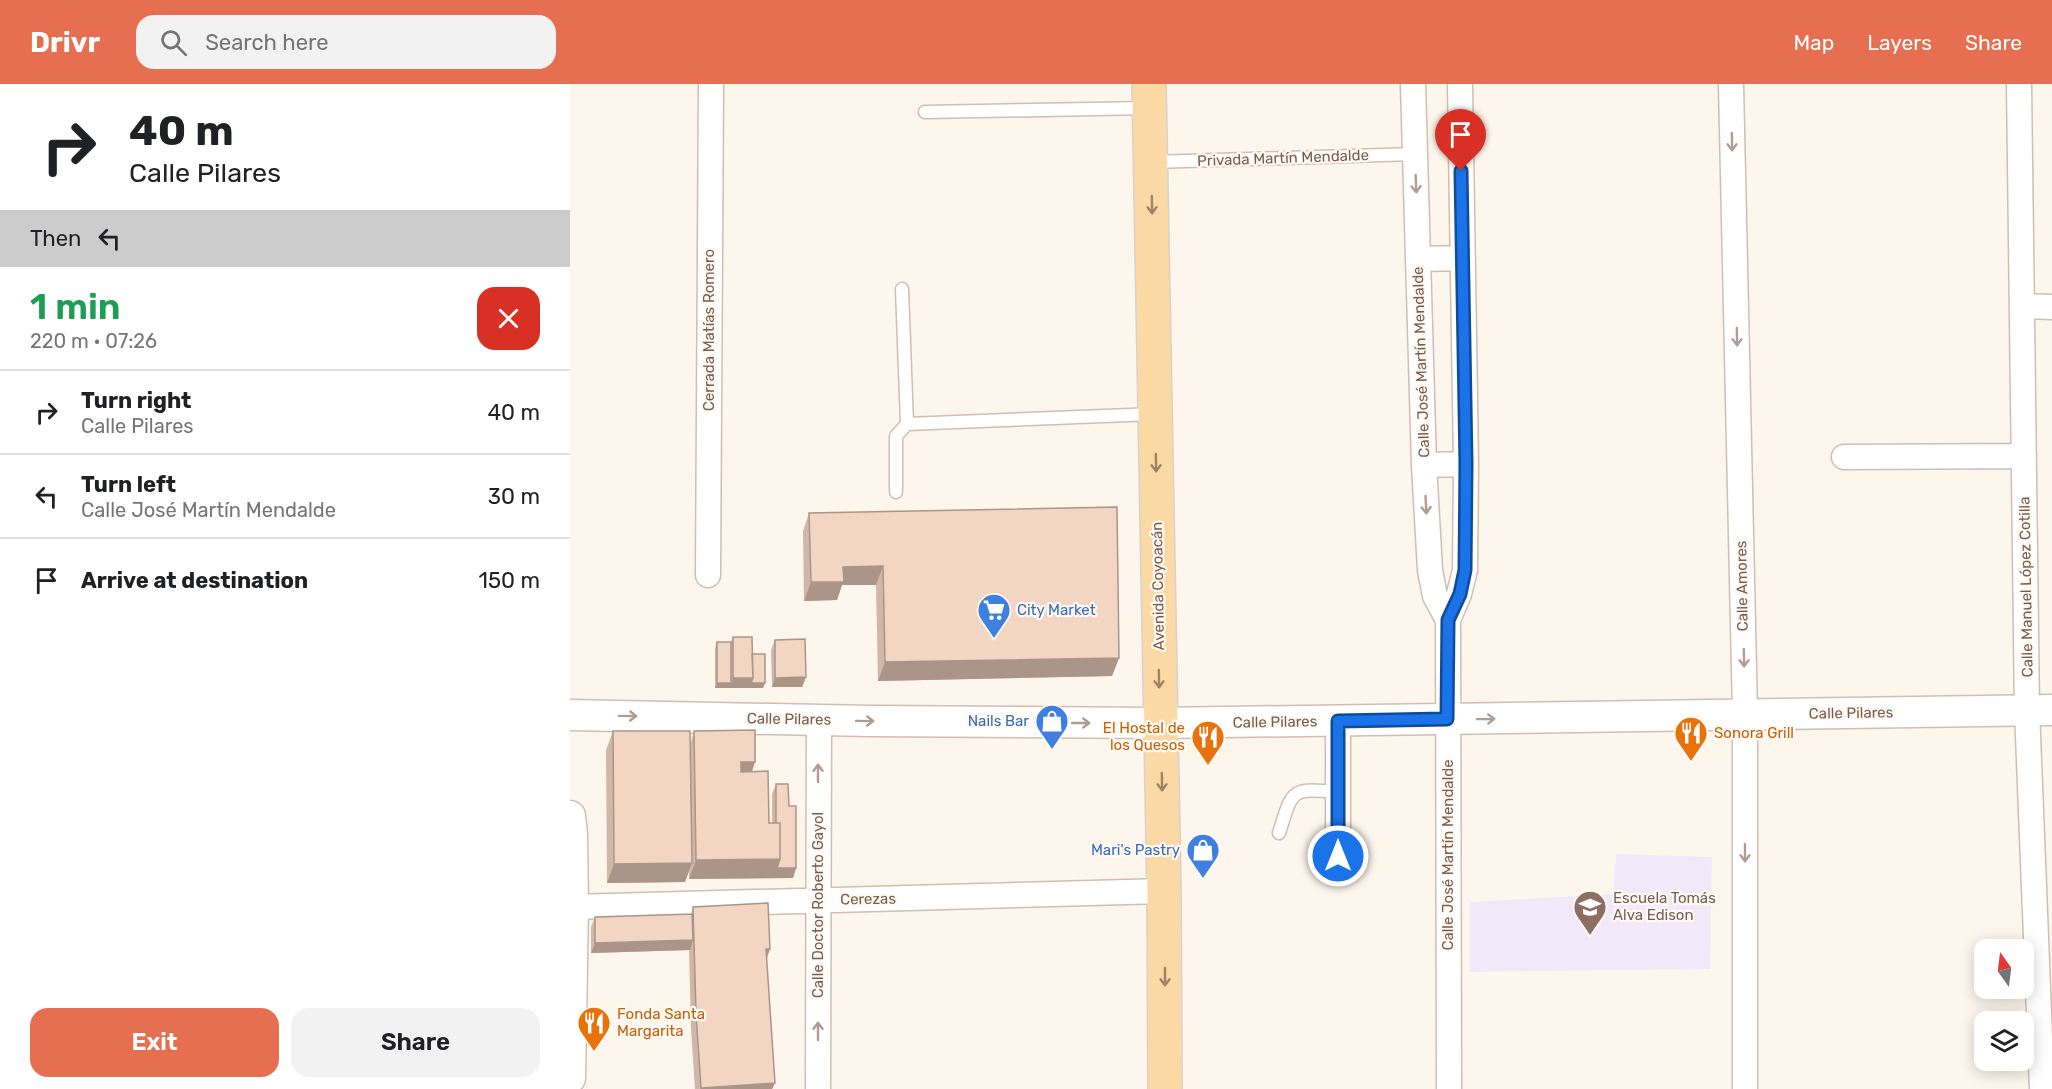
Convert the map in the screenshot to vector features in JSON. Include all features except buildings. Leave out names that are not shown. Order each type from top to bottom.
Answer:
[{"type":"main road","name":"Avenida Coyoacán","points":[[1150,96],[1164,891],[1165,1089]]},
{"type":"street","name":"Cerrada Matías Romero","points":[[708,575],[711,84]]},
{"type":"street","name":"Calle José Martín Mendalde","points":[[1413,84],[1424,465],[1430,570],[1435,596],[1448,620]]},
{"type":"street","name":"Calle José Martín Mendalde","points":[[1449,1089],[1448,620],[1460,594],[1465,570],[1466,464],[1460,84]]},
{"type":"street","name":"Calle Amores","points":[[1731,84],[1745,715],[1745,1089]]},
{"type":"street","name":"Calle Manuel López Cotilla","points":[[2019,84],[2024,456],[2040,710],[2042,1089]]},
{"type":"street","name":"Calle José Martín Mendalde","points":[[1418,259],[1463,258]]},
{"type":"street","points":[[2022,306],[2052,307]]},
{"type":"street","points":[[1844,457],[2024,456]]},
{"type":"street","name":"Calle José Martín Mendalde","points":[[1424,465],[1466,464]]},
{"type":"street","name":"Calle Pilares","points":[[570,715],[1160,723],[2040,710]]},
{"type":"street","name":"Calle Doctor Roberto Gayol","points":[[818,1089],[819,720]]},
{"type":"street","points":[[1338,721],[1338,856]]},
{"type":"street","points":[[570,816],[573,907],[570,1078]]},
{"type":"street","name":"Cerezas","points":[[573,907],[1164,891]]},
{"type":"lane","points":[[925,112],[1150,96]]},
{"type":"lane","name":"Privada Martín Mendalde","points":[[1152,162],[1415,154]]},
{"type":"lane","points":[[896,492],[896,436],[907,424],[902,289]]},
{"type":"lane","points":[[907,424],[1155,414]]},
{"type":"lane","points":[[1279,833],[1290,798],[1298,792],[1309,790],[1338,792]]},
{"type":"shaded area","name":"Escuela Tomás Alva Edison","points":[[1616,854],[1712,857],[1710,969],[1470,972],[1470,902],[1613,894]]},
{"type":"place","name":"City Market","points":[[994,639]]},
{"type":"place","name":"Nails Bar","points":[[1052,750]]},
{"type":"place","name":"Sonora Grill","points":[[1691,762]]},
{"type":"place","name":"El Hostal de los Quesos","points":[[1208,766]]},
{"type":"place","name":"Mari's Pastry","points":[[1203,879]]},
{"type":"place","name":"Escuela Tomás Alva Edison","points":[[1590,936]]},
{"type":"place","name":"Fonda Santa Margarita","points":[[594,1052]]},
{"type":"route","points":[[1338,856],[1338,721],[1447,719],[1448,620],[1460,594],[1465,570],[1466,464],[1461,171]]}]
